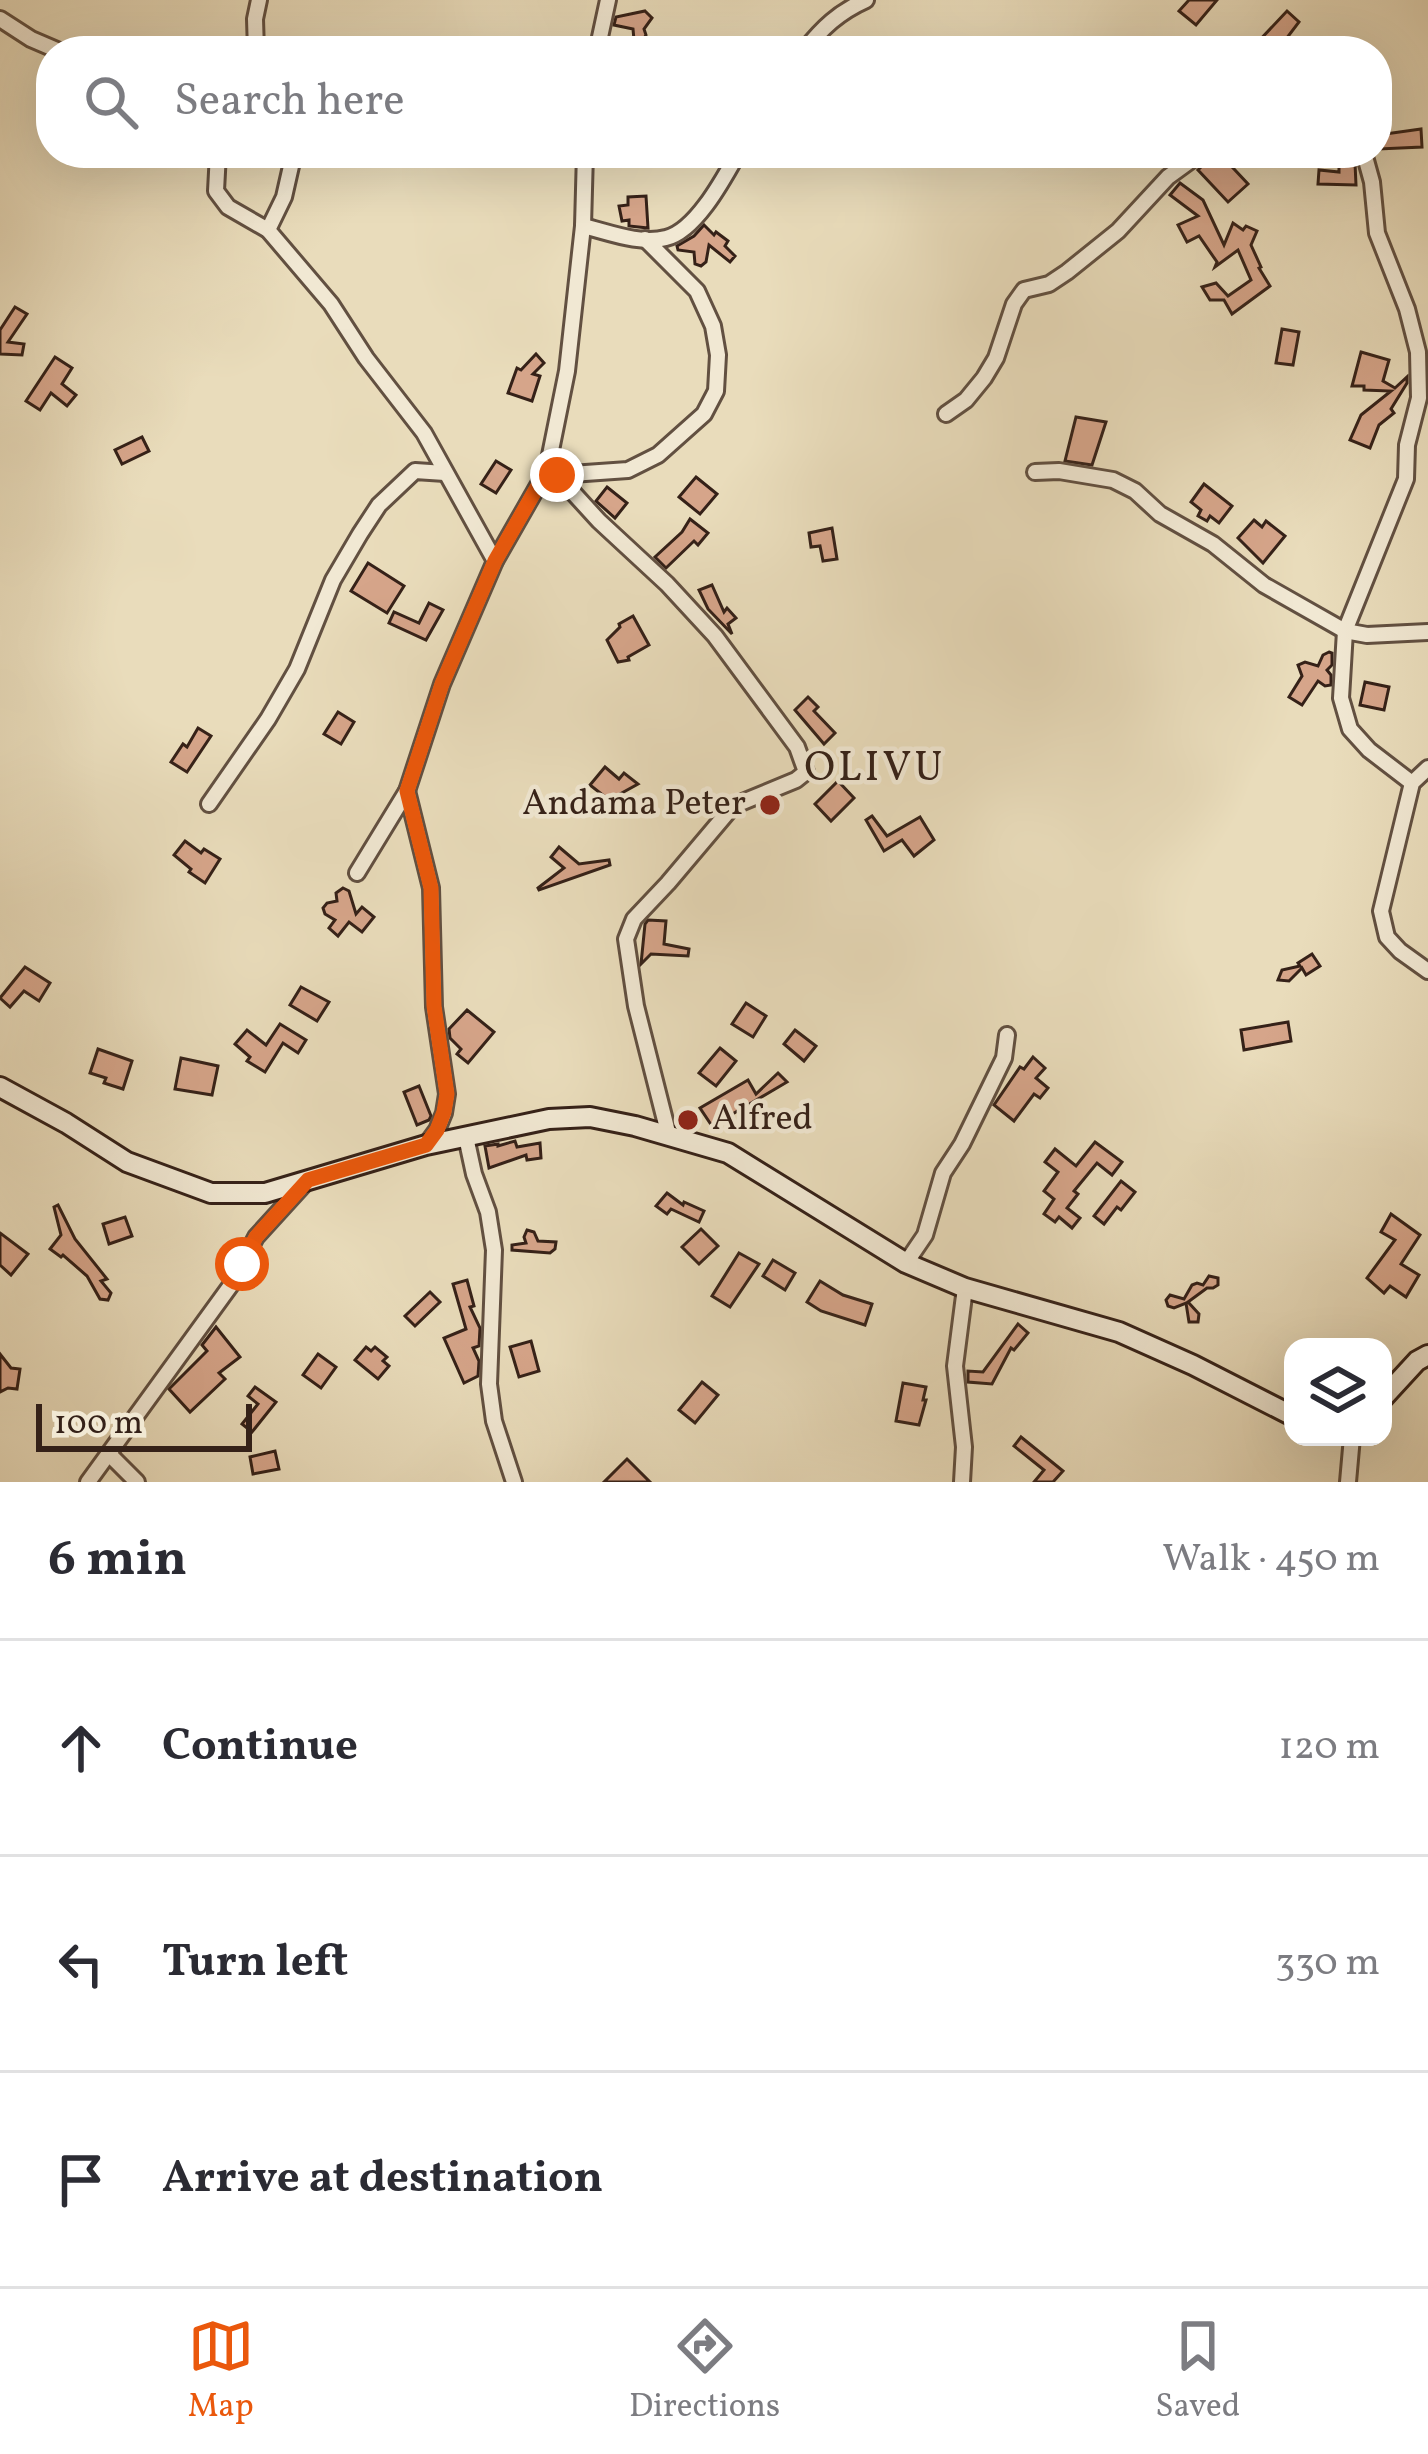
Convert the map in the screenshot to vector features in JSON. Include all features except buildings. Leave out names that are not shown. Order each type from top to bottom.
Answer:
[{"type":"street","points":[[256,36],[259,0]]},
{"type":"street","points":[[600,36],[608,0]]},
{"type":"street","points":[[816,36],[846,9],[866,0]]},
{"type":"street","points":[[0,19],[36,41]]},
{"type":"street","points":[[217,168],[216,191],[228,207],[268,230],[331,304],[424,433],[495,561]]},
{"type":"street","points":[[268,230],[284,197],[291,168]]},
{"type":"street","points":[[357,873],[407,791],[442,684],[495,561],[552,472],[583,226],[585,168]]},
{"type":"street","points":[[583,226],[626,238],[666,238],[699,214],[728,168]]},
{"type":"street","points":[[946,414],[966,400],[997,358],[1014,304],[1024,290],[1049,284],[1067,272],[1118,231],[1180,168]]},
{"type":"street","points":[[1368,168],[1377,233],[1407,309],[1418,352],[1419,398],[1407,445],[1406,479],[1345,631],[1341,698],[1350,728],[1412,783]]},
{"type":"street","points":[[552,472],[628,470],[658,455],[704,414],[716,391],[718,355],[713,326],[697,291],[645,239]]},
{"type":"street","points":[[209,804],[268,719],[296,669],[333,580],[380,505],[415,472],[445,472]]},
{"type":"street","points":[[552,472],[715,635],[797,747],[806,772],[733,806],[628,930],[636,1006],[669,1136]]},
{"type":"street","points":[[1035,472],[1113,480],[1135,491],[1160,514],[1213,544],[1264,585],[1345,631],[1367,635],[1428,632]]},
{"type":"street","points":[[1428,768],[1412,783],[1382,911],[1387,937],[1428,971]]},
{"type":"street","points":[[407,791],[431,888],[434,1006],[447,1094],[437,1130],[426,1145]]},
{"type":"street","points":[[906,1263],[925,1235],[944,1173],[1004,1058],[1007,1035]]},
{"type":"street","points":[[0,1087],[127,1162],[211,1193],[265,1192],[426,1145],[549,1120],[590,1117],[669,1136],[728,1154],[906,1263],[965,1288],[1119,1332],[1284,1411]]},
{"type":"street","points":[[466,1137],[494,1250],[489,1384],[494,1421],[514,1482]]},
{"type":"street","points":[[88,1482],[231,1285],[256,1237],[308,1180]]},
{"type":"street","points":[[962,1482],[964,1447],[956,1366],[965,1288]]},
{"type":"street","points":[[1392,1388],[1428,1355]]},
{"type":"street","points":[[1348,1482],[1351,1446]]},
{"type":"street","points":[[109,1454],[137,1482]]},
{"type":"place","name":"Andama Peter","points":[[770,805]]},
{"type":"place","name":"Alfred","points":[[688,1120]]},
{"type":"district","name":"OLIVU","points":[[875,769]]},
{"type":"route","points":[[242,1264],[256,1237],[308,1180],[426,1145],[437,1130],[447,1094],[434,1006],[431,888],[407,791],[442,684],[495,561],[547,470],[557,475]]}]
